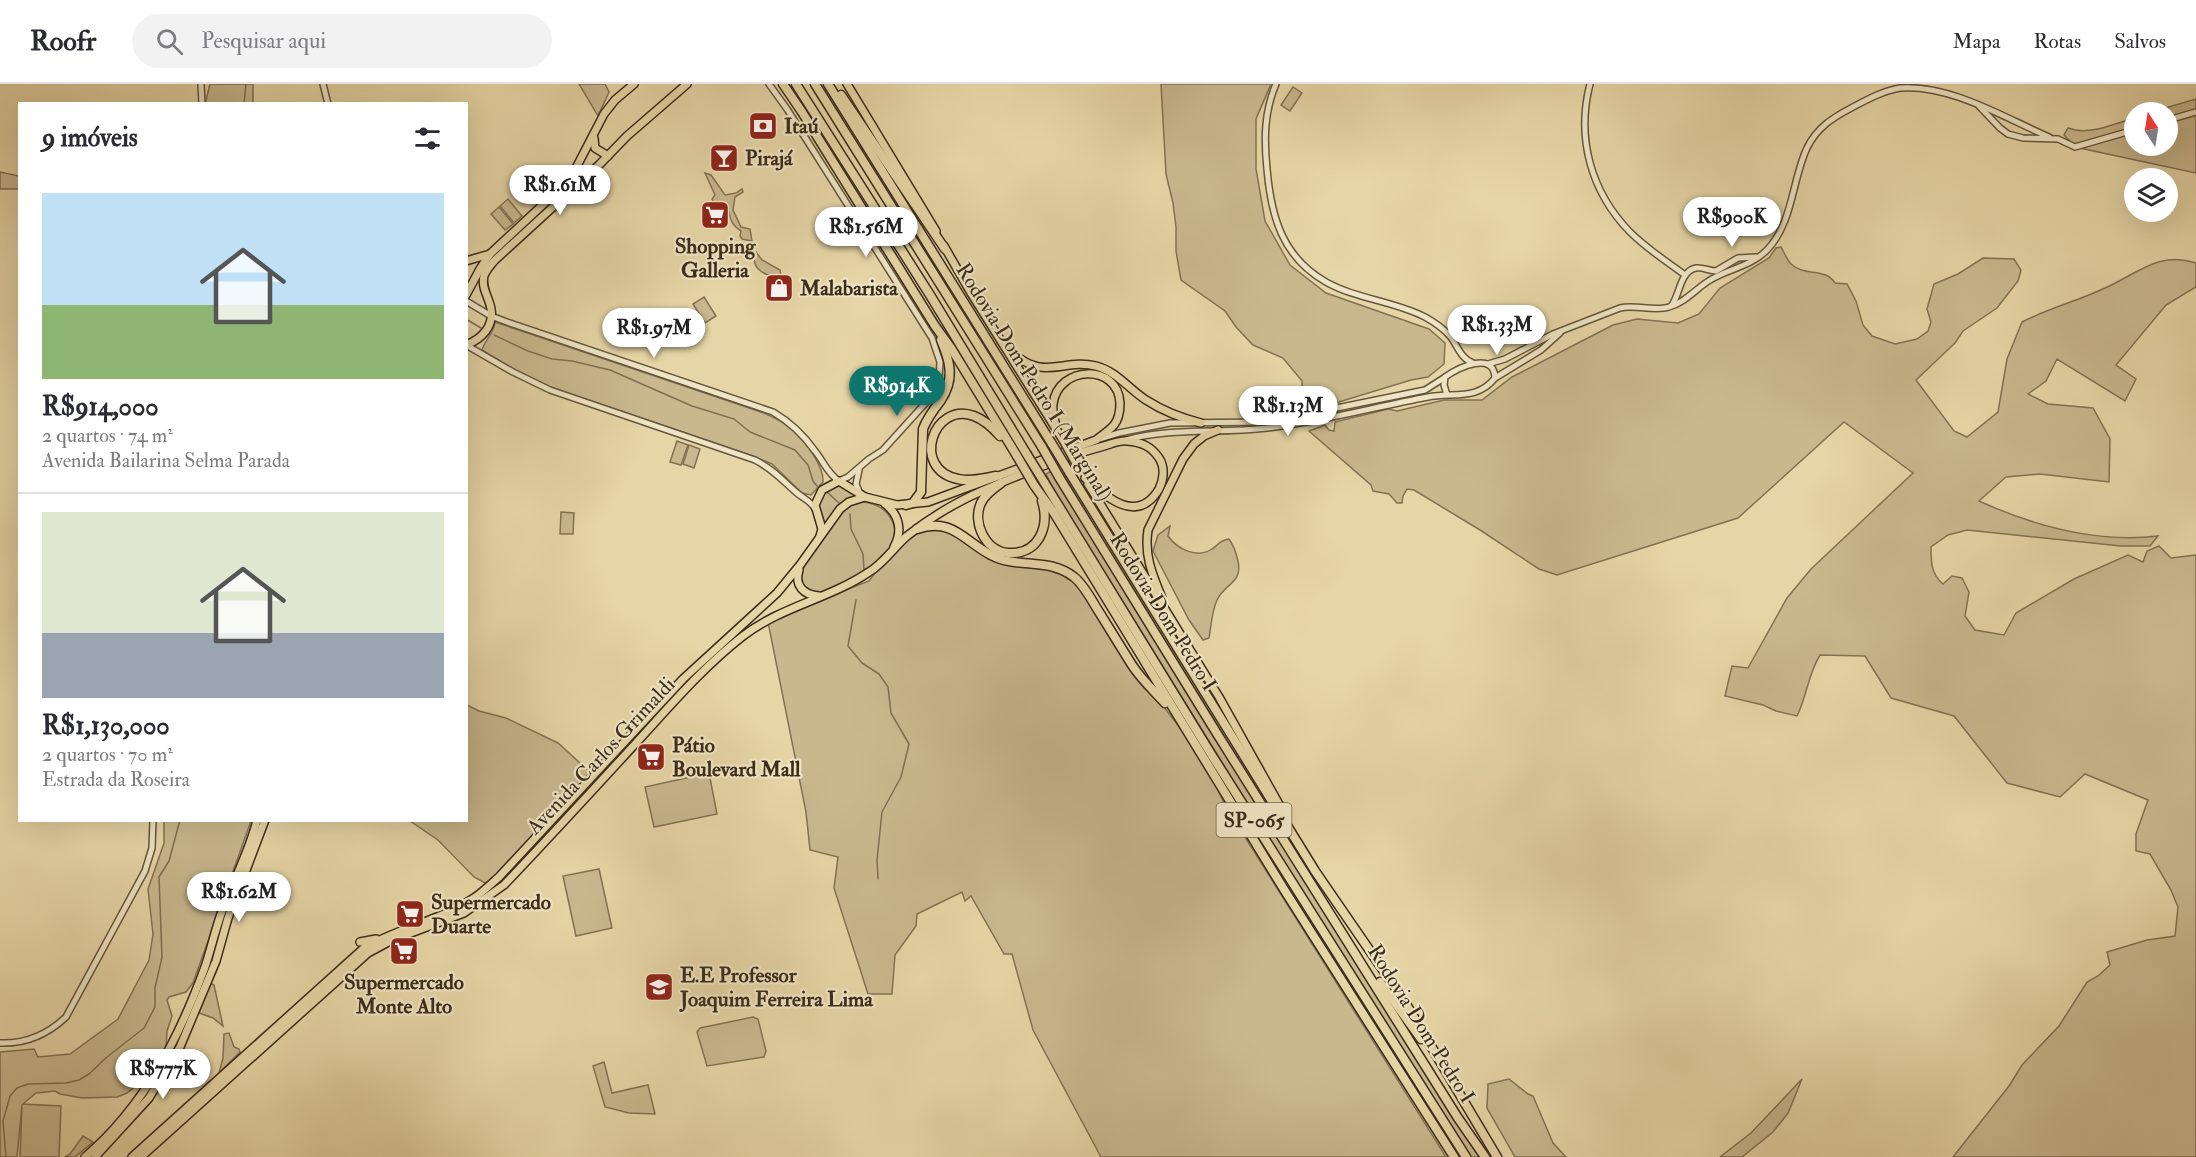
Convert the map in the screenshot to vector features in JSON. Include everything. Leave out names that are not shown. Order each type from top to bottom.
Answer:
[{"type":"highway","name":"SP-065","points":[[783,84],[951,348],[1201,755],[1454,1157]]},
{"type":"highway","name":"Rodovia Dom Pedro I","points":[[796,84],[930,295],[1211,754],[1466,1157]]},
{"type":"highway","name":"Rodovia Dom Pedro I","points":[[815,84],[1345,938],[1485,1157]]},
{"type":"highway","name":"Rodovia Dom Pedro I (Marginal)","points":[[828,84],[1315,871],[1403,999],[1497,1157]]},
{"type":"highway","points":[[833,84],[945,249]]},
{"type":"highway","points":[[906,506],[913,503],[921,492],[923,429],[943,397],[951,374],[948,356],[935,326]]},
{"type":"highway","points":[[998,479],[966,480],[946,476],[937,467],[930,443],[934,432],[947,419],[964,414],[975,416],[988,424],[1010,445]]},
{"type":"highway","points":[[998,479],[981,503],[979,526],[984,538],[994,548],[1008,553],[1026,550],[1037,541],[1044,530],[1044,506],[1037,488]]},
{"type":"highway","points":[[917,529],[935,526],[949,528],[963,534],[992,556],[1006,561],[1043,564],[1074,577],[1086,590],[1140,676],[1176,716],[1201,755]]},
{"type":"highway","points":[[1345,938],[1449,1075]]},
{"type":"main road","points":[[468,291],[490,254],[564,185],[576,168],[604,114],[615,100],[634,84]]},
{"type":"main road","points":[[468,344],[480,338],[485,332],[491,315],[483,284],[487,270],[513,242],[627,136],[687,84]]},
{"type":"main road","points":[[847,84],[930,218],[971,293],[1056,428],[1084,478],[1219,697],[1315,871]]},
{"type":"main road","points":[[594,135],[595,148],[608,156]]},
{"type":"main road","points":[[468,260],[490,254]]},
{"type":"main road","points":[[1005,345],[1029,364],[1046,368],[1093,365],[1108,370],[1165,412],[1201,423]]},
{"type":"main road","points":[[1056,428],[1053,405],[1057,392],[1065,382],[1077,375],[1090,373],[1103,377],[1114,385],[1119,398],[1120,411],[1115,424],[1096,440]]},
{"type":"main road","points":[[1170,617],[1148,562],[1146,550],[1148,530],[1183,459],[1194,444],[1204,436],[1218,430]]},
{"type":"main road","name":"Avenida Carlos Grimaldi","points":[[141,1157],[368,953],[392,940],[464,913],[504,885],[705,668],[744,635],[780,612],[851,584],[874,569],[917,529],[954,504],[998,479],[1096,440]]},
{"type":"main road","points":[[1084,478],[1117,504],[1135,506],[1143,504],[1154,495],[1163,478],[1162,462],[1155,451],[1146,445],[1124,441]]},
{"type":"main road","name":"Avenida Carlos Grimaldi","points":[[839,481],[862,495],[883,503],[906,506],[928,502],[1124,441]]},
{"type":"main road","points":[[820,537],[822,529],[815,509],[817,498],[822,490],[833,482],[839,481]]},
{"type":"main road","name":"Avenida Carlos Grimaldi","points":[[132,1157],[355,956],[382,938],[453,910],[486,889],[695,667],[761,610],[801,565],[840,509],[862,495]]},
{"type":"main road","points":[[883,503],[892,511],[899,524],[897,541],[890,554]]},
{"type":"main road","points":[[801,565],[797,575],[799,586],[807,594],[819,596]]},
{"type":"main road","points":[[663,701],[666,704],[665,710]]},
{"type":"main road","points":[[636,742],[635,738],[644,726],[645,720]]},
{"type":"main road","points":[[95,1157],[149,1098],[180,1047],[221,914],[256,822]]},
{"type":"main road","points":[[85,1157],[142,1095],[191,1016],[216,961],[233,903],[264,822]]},
{"type":"main road","points":[[360,942],[382,938]]},
{"type":"street","points":[[201,84],[202,102]]},
{"type":"street","points":[[323,84],[328,102]]},
{"type":"street","points":[[468,302],[491,315],[773,412],[792,423],[815,449],[830,474],[839,481],[884,450],[933,394],[939,379],[940,362],[932,338],[769,84]]},
{"type":"street","points":[[1275,84],[1267,113],[1265,149],[1272,209],[1277,227],[1291,251],[1303,265],[1324,281],[1340,289],[1420,314],[1434,322],[1450,336],[1466,360],[1475,364]]},
{"type":"street","points":[[1590,84],[1584,111],[1584,133],[1587,153],[1597,184],[1609,205],[1631,232],[1648,248],[1685,275]]},
{"type":"street","points":[[1096,440],[1170,423],[1268,422],[1425,390],[1457,369],[1505,359],[1540,340],[1626,306],[1662,309],[1671,307],[1711,279],[1760,255],[1772,243],[1784,219],[1806,150],[1811,140],[1828,121],[1874,96],[1899,88],[1935,89],[2002,113],[2049,137],[2075,147],[2124,133]]},
{"type":"street","points":[[1976,103],[1993,122],[2008,134],[2023,138],[2049,137]]},
{"type":"street","points":[[2178,117],[2196,112]]},
{"type":"street","points":[[1993,122],[1996,114],[2002,113]]},
{"type":"street","points":[[2023,138],[2026,134],[2025,125]]},
{"type":"street","points":[[1671,307],[1677,298],[1685,275],[1695,268],[1720,270],[1738,258],[1760,255]]},
{"type":"street","points":[[1734,269],[1738,258]]},
{"type":"street","points":[[1707,270],[1711,279]]},
{"type":"street","points":[[1682,283],[1686,291],[1693,292]]},
{"type":"street","points":[[1124,441],[1165,432],[1275,427],[1315,421],[1432,396],[1460,396],[1474,393],[1573,326]]},
{"type":"street","points":[[468,346],[550,390],[761,463],[810,502],[815,509]]},
{"type":"street","points":[[1457,369],[1460,352]]},
{"type":"street","points":[[1488,364],[1494,368],[1495,378]]},
{"type":"street","points":[[1445,377],[1444,385],[1448,395]]},
{"type":"street","points":[[859,468],[856,480],[862,495]]},
{"type":"street","points":[[0,1043],[20,1042],[36,1037],[66,1017],[145,870],[152,848],[153,822]]},
{"type":"shaded area","points":[[210,84],[253,84],[253,102],[206,102]]},
{"type":"shaded area","points":[[579,84],[605,84],[609,92],[598,116]]},
{"type":"shaded area","points":[[1161,84],[1271,84],[1256,119],[1256,169],[1265,221],[1290,265],[1326,293],[1429,329],[1445,343],[1444,364],[1428,377],[1316,409],[1306,403],[1299,404],[1302,381],[1283,358],[1253,345],[1225,311],[1181,280],[1176,251],[1173,203],[1166,174]]},
{"type":"shaded area","points":[[1293,87],[1302,93],[1290,111],[1281,105]]},
{"type":"shaded area","points":[[2196,99],[2196,173],[2075,147],[2064,135],[2068,128],[2093,130],[2124,121],[2124,156],[2178,156],[2178,104]]},
{"type":"shaded area","points":[[0,172],[18,176],[18,189],[0,189]]},
{"type":"shaded area","points":[[705,173],[711,175],[725,195],[742,189],[743,192],[735,197],[733,210],[741,227],[750,229],[752,241],[742,239],[741,231],[733,224],[729,212],[722,208],[718,209],[712,199],[715,195]]},
{"type":"shaded area","points":[[508,199],[522,216],[514,223],[500,206]]},
{"type":"shaded area","points":[[499,207],[513,224],[505,230],[491,214]]},
{"type":"shaded area","points":[[1781,247],[1796,268],[1826,275],[1835,283],[1847,284],[1856,301],[1863,325],[1872,336],[1895,344],[1917,339],[1928,331],[1931,322],[1927,309],[1934,284],[1958,274],[1983,258],[2014,259],[2021,270],[2018,281],[1997,308],[1963,331],[1955,343],[1916,380],[1954,431],[1967,437],[1998,412],[2007,359],[2022,322],[2095,293],[2159,262],[2183,260],[2196,263],[2196,287],[2166,305],[2116,365],[2136,379],[2125,401],[2057,359],[2046,381],[2028,394],[2048,404],[2093,408],[2110,439],[2109,482],[2040,474],[2006,477],[1979,501],[2044,525],[2089,535],[2135,538],[2158,536],[2150,546],[2121,546],[1967,530],[1948,535],[1931,547],[1931,558],[1936,576],[1943,584],[1952,576],[1962,578],[1969,592],[1965,616],[1975,630],[2004,635],[2016,613],[2074,579],[2128,555],[2143,562],[2147,551],[2159,546],[2171,558],[2196,555],[2196,1157],[1953,1157],[2009,1086],[2022,1065],[2059,1026],[2087,982],[2110,965],[2107,952],[2147,940],[2175,936],[2178,907],[2171,890],[2150,854],[2136,851],[2136,834],[2148,800],[2085,774],[2060,797],[2007,783],[1954,716],[1891,698],[1865,656],[1820,655],[1797,716],[1725,696],[1732,666],[1748,668],[1787,598],[1811,569],[1913,473],[1844,422],[1738,518],[1557,575],[1539,569],[1414,490],[1407,489],[1402,503],[1397,503],[1389,494],[1373,491],[1371,485],[1309,431],[1325,425],[1329,430],[1334,431],[1335,422],[1388,409],[1397,411],[1444,400],[1482,400],[1512,377],[1613,325],[1637,319],[1678,323],[1699,314],[1720,288],[1769,258],[1776,248]]},
{"type":"shaded area","points":[[756,252],[762,260],[780,270],[781,275],[765,274],[761,271],[755,263]]},
{"type":"shaded area","points":[[704,297],[716,316],[705,323],[693,304]]},
{"type":"shaded area","points":[[687,313],[700,335],[688,341],[676,320]]},
{"type":"shaded area","points":[[495,322],[775,418],[790,427],[808,447],[820,468],[823,482],[811,495],[802,493],[772,464],[547,386],[518,372],[482,350]]},
{"type":"shaded area","points":[[677,441],[688,445],[681,465],[670,462]]},
{"type":"shaded area","points":[[689,445],[700,449],[694,468],[683,464]]},
{"type":"shaded area","points":[[1051,471],[1315,898],[1479,1157],[1470,1157],[1309,903],[1053,489],[1046,474]]},
{"type":"shaded area","points":[[834,486],[841,486],[856,497],[824,530],[819,510],[820,500]]},
{"type":"shaded area","points":[[860,502],[878,506],[891,519],[895,532],[892,545],[872,567],[858,576],[818,594],[804,588],[800,579],[801,571],[842,511]]},
{"type":"shaded area","points":[[561,512],[574,513],[573,534],[560,534]]},
{"type":"shaded area","points":[[1170,526],[1168,536],[1172,541],[1194,553],[1206,552],[1229,539],[1234,547],[1239,568],[1238,574],[1236,579],[1220,594],[1213,614],[1209,638],[1203,640],[1189,620],[1153,551],[1158,535]]},
{"type":"shaded area","points":[[924,527],[943,528],[961,537],[974,548],[1044,568],[1062,575],[1086,590],[1140,676],[1201,755],[1226,807],[1446,1157],[1101,1157],[1033,1030],[1012,954],[1004,954],[971,896],[965,901],[962,892],[917,914],[916,926],[895,955],[892,994],[868,994],[834,888],[838,857],[810,850],[806,812],[768,622],[869,581],[890,554]]},
{"type":"shaded area","points":[[468,706],[506,718],[558,743],[591,773],[487,884],[474,877],[438,840],[411,822],[468,822]]},
{"type":"shaded area","points":[[709,773],[717,814],[654,827],[645,787]]},
{"type":"shaded area","points":[[164,822],[251,822],[193,983],[186,992],[169,997],[167,1000],[172,1016],[167,1031],[166,1048],[160,1061],[152,1062],[139,1083],[127,1093],[117,1097],[82,1098],[55,1091],[36,1093],[23,1104],[61,1106],[59,1157],[20,1157],[22,1105],[17,1157],[0,1157],[0,1052],[34,1049],[38,1057],[70,1054],[118,1019],[149,960],[153,934],[148,889],[164,843]]},
{"type":"shaded area","points":[[599,869],[612,928],[576,936],[563,876]]},
{"type":"shaded area","points":[[210,983],[214,985],[223,1026],[213,1018],[199,1013]]},
{"type":"shaded area","points":[[753,1017],[758,1019],[766,1051],[764,1057],[707,1066],[697,1032],[700,1028]]},
{"type":"shaded area","points":[[229,1033],[234,1047],[240,1052],[219,1073],[223,1058],[224,1034]]},
{"type":"shaded area","points":[[604,1062],[612,1093],[648,1085],[655,1114],[629,1113],[605,1107],[593,1066]]},
{"type":"shaded area","points":[[1509,1079],[1533,1096],[1553,1143],[1566,1157],[1515,1157],[1487,1108],[1488,1084]]},
{"type":"shaded area","points":[[1802,1079],[1788,1113],[1773,1132],[1742,1157],[1720,1157],[1751,1133]]},
{"type":"shaded area","points":[[83,1136],[93,1142],[75,1157],[65,1157],[70,1154]]},
{"type":"waterway","points":[[244,102],[246,84]]},
{"type":"waterway","points":[[468,320],[481,328]]},
{"type":"waterway","points":[[494,335],[552,359],[610,370],[692,406],[734,419],[750,432],[795,450],[808,465],[817,486]]},
{"type":"waterway","points":[[826,491],[840,504]]},
{"type":"waterway","points":[[850,514],[851,529],[863,554],[864,570]]},
{"type":"waterway","points":[[856,600],[848,646],[862,663],[879,674],[888,687],[891,713],[909,744],[901,777],[882,812],[877,860],[878,879]]},
{"type":"waterway","points":[[6,1157],[3,1121],[10,1096],[17,1088],[28,1084],[66,1083],[79,1080],[144,1028],[155,1007],[155,988],[162,957],[159,877],[169,861],[179,822]]},
{"type":"place","name":"Itaú","points":[[763,126]]},
{"type":"place","name":"Pirajá","points":[[724,158]]},
{"type":"place","name":"Shopping Galleria","points":[[715,215]]},
{"type":"place","name":"Malabarista","points":[[779,288]]},
{"type":"place","name":"Pátio Boulevard Mall","points":[[651,757]]},
{"type":"place","name":"Supermercado Duarte","points":[[410,914]]},
{"type":"place","name":"Supermercado Monte Alto","points":[[404,951]]},
{"type":"place","name":"E.E Professor Joaquim Ferreira Lima","points":[[659,987]]}]
